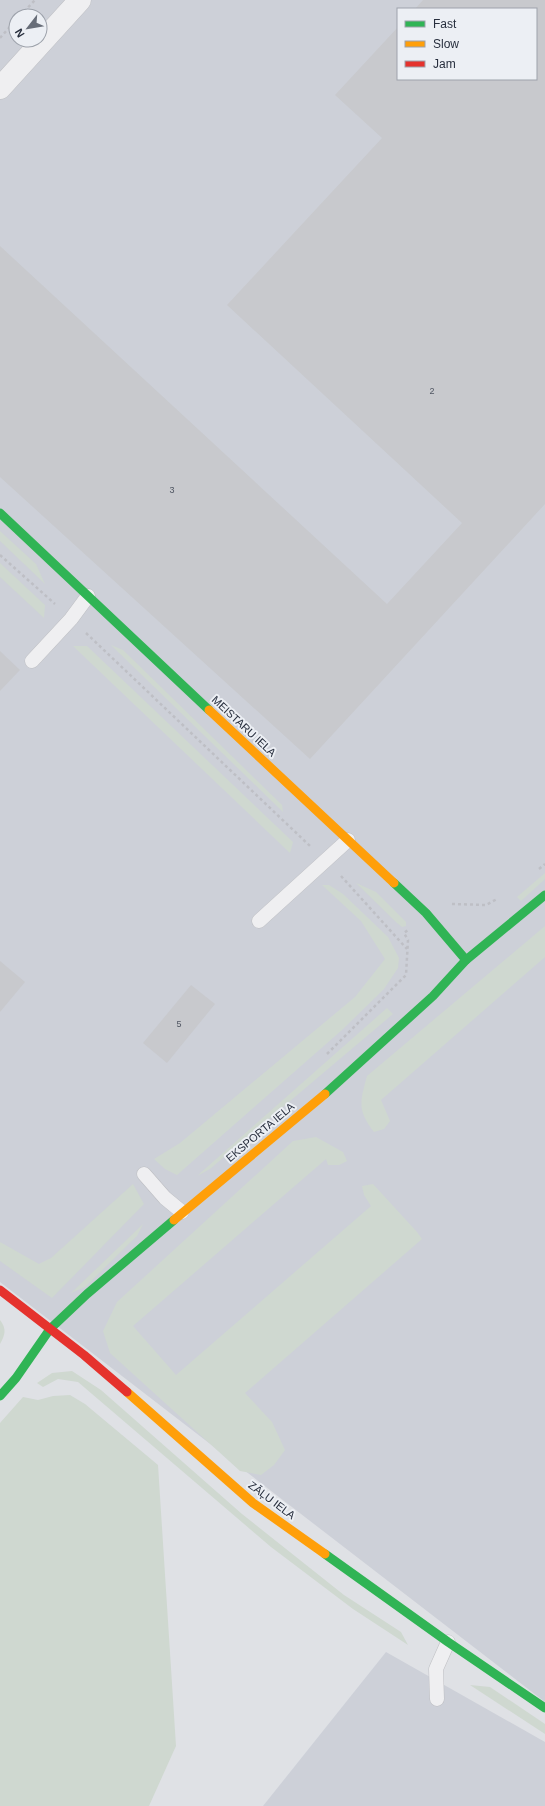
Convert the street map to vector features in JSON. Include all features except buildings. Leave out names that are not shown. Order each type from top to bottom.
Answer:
[{"type":"street","points":[[0,88],[80,0]]},
{"type":"street","name":"MEISTARU IELA","points":[[0,513],[426,913],[466,960]]},
{"type":"street","name":"EKSPORTA IELA","points":[[0,1396],[16,1378],[50,1329],[87,1294],[329,1089],[433,996],[466,960],[545,895]]},
{"type":"street","name":"ZĀĻU IELA","points":[[0,1290],[84,1355],[253,1503],[448,1642],[545,1708]]},
{"type":"lane","points":[[32,662],[71,619],[88,596]]},
{"type":"lane","points":[[259,921],[348,840]]},
{"type":"lane","points":[[144,1174],[165,1198],[182,1212]]},
{"type":"lane","points":[[438,1699],[436,1669],[448,1642]]},
{"type":"path","points":[[28,8],[35,0]]},
{"type":"path","points":[[0,38],[8,29]]},
{"type":"path","points":[[0,554],[326,860],[408,949]]},
{"type":"path","points":[[535,872],[545,864]]},
{"type":"path","points":[[446,904],[486,905],[500,897]]},
{"type":"path","points":[[324,1057],[406,975],[408,940]]},
{"type":"shaded area","points":[[0,0],[545,0],[545,1702],[0,1282]]},
{"type":"shaded area","points":[[0,531],[36,564],[45,584],[0,541]]},
{"type":"shaded area","points":[[0,563],[45,605],[44,618],[0,577]]},
{"type":"shaded area","points":[[111,645],[123,650],[282,805],[283,812]]},
{"type":"shaded area","points":[[73,646],[87,646],[293,842],[290,853]]},
{"type":"shaded area","points":[[545,873],[545,879],[521,901],[517,897]]},
{"type":"shaded area","points":[[356,883],[376,892],[406,922],[406,926],[402,927],[397,923]]},
{"type":"shaded area","points":[[322,885],[329,885],[343,894],[388,937],[399,958],[398,968],[384,989],[342,1030],[177,1175],[165,1169],[154,1159],[180,1143],[355,997],[385,959],[361,921]]},
{"type":"shaded area","points":[[545,926],[545,957],[381,1100],[390,1121],[384,1129],[374,1132],[362,1111],[362,1099],[367,1076]]},
{"type":"shaded area","points":[[387,1008],[393,1014],[210,1169],[197,1176]]},
{"type":"shaded area","points":[[316,1137],[343,1152],[347,1161],[339,1165],[328,1165],[326,1159],[133,1326],[176,1375],[371,1206],[364,1195],[362,1186],[373,1184],[417,1232],[422,1239],[245,1393],[272,1422],[285,1450],[274,1465],[261,1475],[240,1471],[110,1353],[103,1331],[117,1302],[293,1141]]},
{"type":"shaded area","points":[[133,1184],[144,1204],[52,1298],[0,1261],[0,1242],[39,1264],[51,1258]]},
{"type":"shaded area","points":[[143,1224],[137,1236],[85,1287],[71,1293]]},
{"type":"shaded area","points":[[0,1320],[4,1326],[4,1332],[0,1344]]},
{"type":"shaded area","points":[[72,1371],[101,1390],[242,1514],[344,1595],[401,1632],[408,1645],[353,1609],[271,1547],[78,1382],[58,1379],[43,1387],[37,1383],[52,1373]]},
{"type":"shaded area","points":[[70,1395],[85,1404],[158,1465],[176,1746],[149,1806],[0,1806],[0,1423],[23,1397],[38,1400],[53,1396]]},
{"type":"shaded area","points":[[386,1652],[545,1742],[545,1806],[263,1806]]},
{"type":"shaded area","points":[[470,1685],[490,1687],[545,1724],[545,1734]]},
{"type":"traffic: fast","points":[[0,513],[209,710]]},
{"type":"traffic: fast","points":[[394,883],[426,913],[466,960]]},
{"type":"traffic: fast","points":[[325,1094],[433,996],[466,960],[545,895]]},
{"type":"traffic: fast","points":[[0,1396],[16,1378],[50,1329],[87,1294],[174,1220]]},
{"type":"traffic: fast","points":[[325,1554],[448,1642],[545,1708]]},
{"type":"traffic: slow","points":[[209,710],[394,883]]},
{"type":"traffic: slow","points":[[174,1220],[325,1094]]},
{"type":"traffic: slow","points":[[127,1392],[253,1503],[325,1554]]},
{"type":"traffic: jam","points":[[0,1290],[84,1355],[127,1392]]}]
